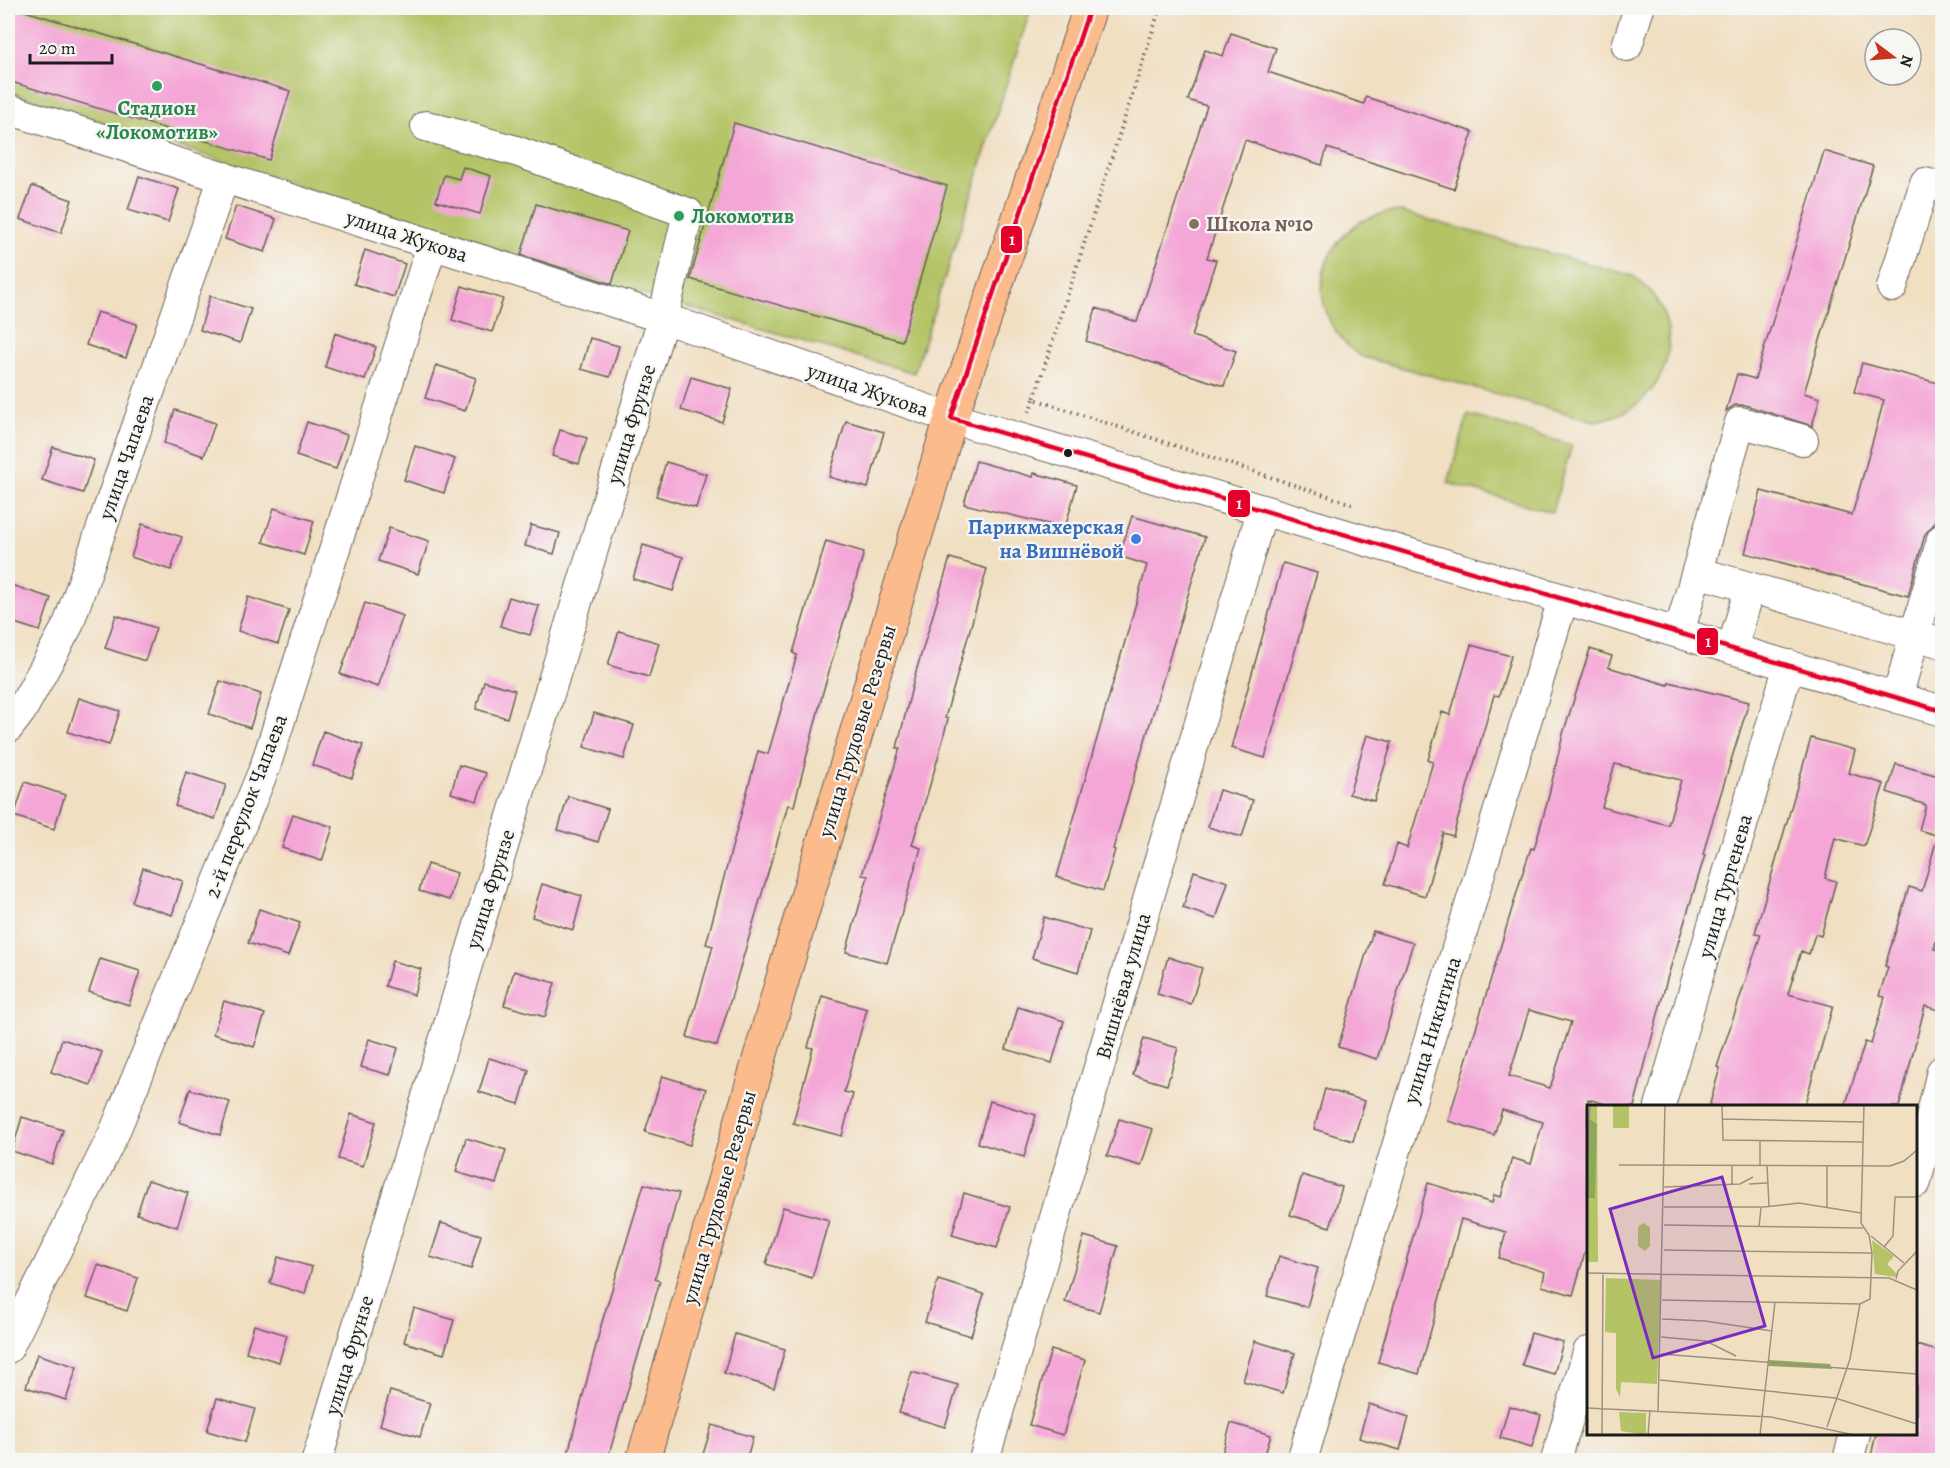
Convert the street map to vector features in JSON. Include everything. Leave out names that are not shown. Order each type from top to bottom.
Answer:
[{"type":"main road","name":"улица Трудовые Резервы","points":[[643,1461],[791,950],[951,418],[1089,8]]},
{"type":"street","points":[[1627,46],[1639,8]]},
{"type":"street","name":"улица Жукова","points":[[10,117],[224,177],[663,318],[951,418],[1942,711]]},
{"type":"street","name":"улица Фрунзе","points":[[317,1461],[663,318],[688,213],[516,151],[426,126]]},
{"type":"street","name":"улица Чапаева","points":[[8,728],[21,711],[68,625],[224,177]]},
{"type":"street","points":[[1892,287],[1925,183],[1942,187]]},
{"type":"street","name":"2-й переулок Чапаева","points":[[8,1348],[114,1133],[265,767],[432,244]]},
{"type":"street","points":[[1679,633],[1740,422],[1803,440]]},
{"type":"street","name":"Вишнёвая улица","points":[[984,1461],[1262,511]]},
{"type":"street","points":[[1897,698],[1929,639],[1942,539]]},
{"type":"street","points":[[1696,572],[1929,639]]},
{"type":"street","points":[[1732,649],[1750,588]]},
{"type":"street","name":"улица Никитина","points":[[1302,1461],[1563,599]]},
{"type":"street","name":"улица Тургенева","points":[[1661,1105],[1789,665]]},
{"type":"street","points":[[1917,1178],[1942,1071]]},
{"type":"street","points":[[1556,1461],[1587,1355]]},
{"type":"street","points":[[1848,1461],[1855,1435]]},
{"type":"path","points":[[1021,438],[1160,8]]},
{"type":"path","points":[[1034,399],[1359,506]]},
{"type":"green space","name":"Локомотив","points":[[8,8],[1031,8],[914,373],[520,258],[8,91]]},
{"type":"green space","points":[[1388,212],[1401,212],[1633,276],[1653,295],[1665,317],[1669,339],[1666,362],[1657,383],[1641,401],[1620,414],[1594,421],[1360,356],[1344,341],[1332,324],[1324,306],[1322,288],[1324,269],[1332,251],[1344,235],[1362,221]]},
{"type":"green space","points":[[1468,415],[1572,445],[1552,512],[1448,483]]},
{"type":"building","points":[[8,8],[15,8],[290,91],[269,160],[8,81]]},
{"type":"building","name":"Школа №10","points":[[1231,33],[1276,48],[1268,72],[1364,104],[1366,97],[1473,132],[1454,189],[1327,148],[1322,165],[1245,140],[1207,258],[1216,260],[1192,336],[1236,351],[1224,386],[1086,341],[1096,308],[1137,322],[1207,106],[1188,100],[1205,50],[1223,56]]},
{"type":"building","points":[[734,123],[947,186],[902,341],[690,279]]},
{"type":"building","points":[[1824,151],[1873,166],[1804,393],[1820,398],[1812,426],[1745,405],[1735,405],[1726,411],[1737,374],[1755,379]]},
{"type":"building","points":[[463,167],[491,176],[480,214],[436,201],[444,175],[459,179]]},
{"type":"building","points":[[139,176],[179,189],[168,222],[128,210]]},
{"type":"building","points":[[32,186],[72,200],[61,233],[20,219]]},
{"type":"building","points":[[536,204],[628,231],[612,284],[521,255]]},
{"type":"building","points":[[236,206],[276,219],[265,252],[225,239]]},
{"type":"building","points":[[365,250],[405,264],[394,297],[354,284]]},
{"type":"building","points":[[462,286],[503,299],[492,332],[452,320]]},
{"type":"building","points":[[210,296],[251,309],[240,343],[200,330]]},
{"type":"building","points":[[97,312],[137,324],[126,358],[86,345]]},
{"type":"building","points":[[335,333],[376,347],[365,380],[325,367]]},
{"type":"building","points":[[590,338],[619,346],[610,377],[581,369]]},
{"type":"building","points":[[1862,363],[1942,384],[1942,494],[1934,524],[1925,534],[1908,596],[1745,553],[1761,491],[1852,515],[1884,400],[1854,392]]},
{"type":"building","points":[[436,365],[476,378],[465,411],[425,398]]},
{"type":"building","points":[[691,377],[732,389],[722,422],[681,410]]},
{"type":"building","points":[[175,410],[215,423],[204,456],[164,443]]},
{"type":"building","points":[[846,421],[884,432],[868,488],[829,477]]},
{"type":"building","points":[[307,422],[347,435],[336,469],[296,456]]},
{"type":"building","points":[[560,430],[587,438],[579,464],[552,456]]},
{"type":"building","points":[[415,446],[455,459],[444,493],[404,480]]},
{"type":"building","points":[[53,447],[94,460],[83,493],[42,480]]},
{"type":"building","points":[[976,461],[1033,477],[1034,473],[1077,485],[1065,528],[964,504]]},
{"type":"building","points":[[666,462],[706,474],[696,508],[656,496]]},
{"type":"building","points":[[274,508],[314,521],[304,555],[263,542]]},
{"type":"building","points":[[1132,516],[1205,537],[1113,849],[1115,850],[1103,891],[1057,877],[1147,565],[1119,556]]},
{"type":"building","points":[[142,524],[182,537],[171,570],[131,557]]},
{"type":"building","points":[[531,525],[560,533],[554,554],[525,546]]},
{"type":"building","points":[[389,528],[429,541],[418,574],[378,561]]},
{"type":"building","points":[[826,541],[864,552],[823,692],[794,806],[788,805],[717,1046],[687,1037],[713,946],[706,944],[758,751],[768,754],[797,655],[793,653]]},
{"type":"building","points":[[643,545],[683,557],[673,591],[633,579]]},
{"type":"building","points":[[950,558],[987,569],[945,718],[948,719],[938,758],[912,845],[921,848],[887,963],[846,952],[868,876],[862,875],[900,748],[897,748],[915,675]]},
{"type":"building","points":[[1283,563],[1317,573],[1265,758],[1231,748]]},
{"type":"building","points":[[8,584],[51,598],[40,631],[8,621]]},
{"type":"building","points":[[248,597],[289,610],[278,644],[238,631]]},
{"type":"building","points":[[509,597],[539,606],[530,635],[500,626]]},
{"type":"building","points":[[365,603],[403,616],[378,687],[340,674]]},
{"type":"building","points":[[116,615],[156,628],[145,661],[105,648]]},
{"type":"building","points":[[619,631],[659,643],[649,677],[608,665]]},
{"type":"building","points":[[1471,645],[1511,656],[1499,696],[1494,695],[1453,836],[1443,833],[1425,896],[1385,884],[1397,844],[1407,848],[1433,762],[1428,760],[1442,712],[1450,715]]},
{"type":"building","points":[[1590,649],[1612,656],[1608,667],[1668,685],[1669,682],[1749,702],[1667,979],[1635,1105],[1609,1105],[1588,1099],[1587,1246],[1573,1295],[1542,1286],[1545,1272],[1499,1258],[1506,1232],[1461,1219],[1419,1374],[1378,1362],[1428,1183],[1492,1203],[1494,1195],[1501,1197],[1512,1158],[1531,1164],[1543,1122],[1502,1110],[1494,1135],[1448,1121],[1523,872],[1531,848],[1534,849],[1563,734]],"holes":[[[1615,764],[1681,780],[1668,825],[1602,807]],[[1529,1010],[1571,1022],[1550,1088],[1509,1076]]]},
{"type":"building","points":[[220,681],[261,694],[250,728],[209,714]]},
{"type":"building","points":[[484,681],[515,690],[507,718],[476,709]]},
{"type":"building","points":[[79,698],[120,711],[109,745],[68,732]]},
{"type":"building","points":[[594,713],[634,725],[624,759],[584,747]]},
{"type":"building","points":[[323,731],[363,745],[352,778],[312,765]]},
{"type":"building","points":[[1367,735],[1392,742],[1374,801],[1349,794]]},
{"type":"building","points":[[1811,738],[1855,750],[1849,773],[1884,784],[1864,846],[1835,838],[1825,878],[1836,881],[1821,936],[1815,934],[1809,954],[1801,951],[1788,994],[1833,1006],[1805,1105],[1710,1105],[1720,1068],[1717,1067],[1761,934],[1755,933]]},
{"type":"building","points":[[1896,764],[1935,775],[1937,769],[1942,770],[1942,837],[1919,830],[1926,805],[1887,792]]},
{"type":"building","points":[[459,765],[486,773],[477,801],[451,793]]},
{"type":"building","points":[[186,772],[226,785],[215,819],[175,806]]},
{"type":"building","points":[[25,782],[65,795],[54,829],[14,816]]},
{"type":"building","points":[[1219,790],[1253,800],[1242,837],[1208,827]]},
{"type":"building","points":[[568,796],[608,809],[598,842],[558,830]]},
{"type":"building","points":[[293,814],[333,827],[322,861],[282,848]]},
{"type":"building","points":[[1936,842],[1942,843],[1942,920],[1934,949],[1942,951],[1942,1011],[1925,1006],[1900,1105],[1846,1105],[1865,1042],[1871,1044],[1885,997],[1879,996],[1888,967],[1885,966],[1909,887],[1922,891]]},
{"type":"building","points":[[427,864],[457,873],[449,900],[419,891]]},
{"type":"building","points":[[143,868],[183,881],[172,915],[132,902]]},
{"type":"building","points":[[1194,871],[1228,882],[1216,919],[1183,908]]},
{"type":"building","points":[[542,884],[582,896],[573,930],[532,917]]},
{"type":"building","points":[[259,909],[300,923],[288,956],[248,943]]},
{"type":"building","points":[[1044,917],[1090,931],[1078,972],[1032,958]]},
{"type":"building","points":[[1373,931],[1413,943],[1377,1059],[1338,1047]]},
{"type":"building","points":[[1168,957],[1202,968],[1191,1004],[1157,994]]},
{"type":"building","points":[[100,959],[140,971],[129,1005],[89,992]]},
{"type":"building","points":[[392,961],[421,969],[414,995],[385,986]]},
{"type":"building","points":[[514,971],[555,983],[545,1017],[504,1005]]},
{"type":"building","points":[[822,996],[867,1009],[844,1092],[853,1094],[842,1136],[793,1123],[813,1048],[808,1047]]},
{"type":"building","points":[[224,1001],[265,1014],[254,1047],[213,1034]]},
{"type":"building","points":[[1018,1007],[1064,1021],[1052,1063],[1006,1049]]},
{"type":"building","points":[[1144,1038],[1178,1048],[1167,1085],[1133,1075]]},
{"type":"building","points":[[62,1039],[102,1052],[91,1085],[51,1072]]},
{"type":"building","points":[[369,1039],[398,1048],[390,1075],[361,1067]]},
{"type":"building","points":[[489,1058],[529,1070],[519,1104],[479,1092]]},
{"type":"building","points":[[662,1076],[706,1089],[690,1145],[645,1132]]},
{"type":"building","points":[[190,1089],[230,1102],[220,1135],[179,1122]]},
{"type":"building","points":[[1325,1089],[1365,1101],[1353,1141],[1314,1129]]},
{"type":"building","points":[[990,1101],[1036,1115],[1024,1157],[978,1143]]},
{"type":"building","points":[[351,1114],[376,1122],[363,1166],[338,1159]]},
{"type":"building","points":[[22,1117],[63,1130],[52,1164],[12,1151]]},
{"type":"building","points":[[1119,1119],[1153,1129],[1141,1166],[1107,1156]]},
{"type":"building","points":[[466,1138],[506,1150],[496,1184],[456,1172]]},
{"type":"building","points":[[1302,1175],[1342,1187],[1330,1227],[1290,1215]]},
{"type":"building","points":[[148,1180],[188,1193],[177,1227],[137,1214]]},
{"type":"building","points":[[644,1184],[679,1193],[655,1279],[660,1281],[607,1461],[566,1461],[602,1322]]},
{"type":"building","points":[[964,1193],[1010,1207],[997,1248],[952,1235]]},
{"type":"building","points":[[783,1207],[829,1220],[812,1278],[766,1264]]},
{"type":"building","points":[[441,1223],[481,1235],[471,1269],[430,1257]]},
{"type":"building","points":[[1084,1236],[1118,1246],[1099,1312],[1065,1302]]},
{"type":"building","points":[[1279,1256],[1318,1268],[1307,1307],[1267,1296]]},
{"type":"building","points":[[278,1257],[312,1267],[305,1294],[270,1283]]},
{"type":"building","points":[[98,1265],[138,1278],[127,1311],[87,1298]]},
{"type":"building","points":[[938,1280],[984,1294],[971,1336],[925,1322]]},
{"type":"building","points":[[414,1308],[454,1320],[444,1354],[404,1342]]},
{"type":"building","points":[[254,1325],[287,1335],[279,1362],[246,1352]]},
{"type":"building","points":[[1531,1333],[1563,1342],[1554,1374],[1522,1365]]},
{"type":"building","points":[[735,1334],[785,1349],[774,1388],[724,1373]]},
{"type":"building","points":[[1255,1341],[1295,1353],[1283,1393],[1243,1381]]},
{"type":"building","points":[[1917,1345],[1942,1352],[1942,1461],[1886,1461],[1871,1456],[1876,1435],[1917,1435]]},
{"type":"building","points":[[1051,1350],[1085,1360],[1063,1435],[1029,1425]]},
{"type":"building","points":[[37,1354],[77,1367],[66,1400],[26,1387]]},
{"type":"building","points":[[912,1372],[958,1385],[945,1427],[899,1413]]},
{"type":"building","points":[[390,1391],[430,1403],[420,1437],[380,1425]]},
{"type":"building","points":[[217,1398],[255,1409],[245,1442],[207,1431]]},
{"type":"building","points":[[1369,1404],[1409,1417],[1400,1450],[1359,1438]]},
{"type":"building","points":[[1509,1406],[1541,1415],[1532,1447],[1500,1438]]},
{"type":"building","points":[[1231,1423],[1271,1435],[1263,1461],[1220,1461]]},
{"type":"building","points":[[712,1425],[753,1437],[746,1461],[701,1461]]},
{"type":"transit line","name":"1","points":[[1090,8],[951,418],[1942,711]]},
{"type":"place","name":"Стадион «Локомотив»","points":[[157,86]]},
{"type":"place","name":"Локомотив","points":[[679,216]]},
{"type":"place","name":"Школа №10","points":[[1194,224]]},
{"type":"place","name":"Парикмахерская на Вишнёвой","points":[[1136,539]]}]
